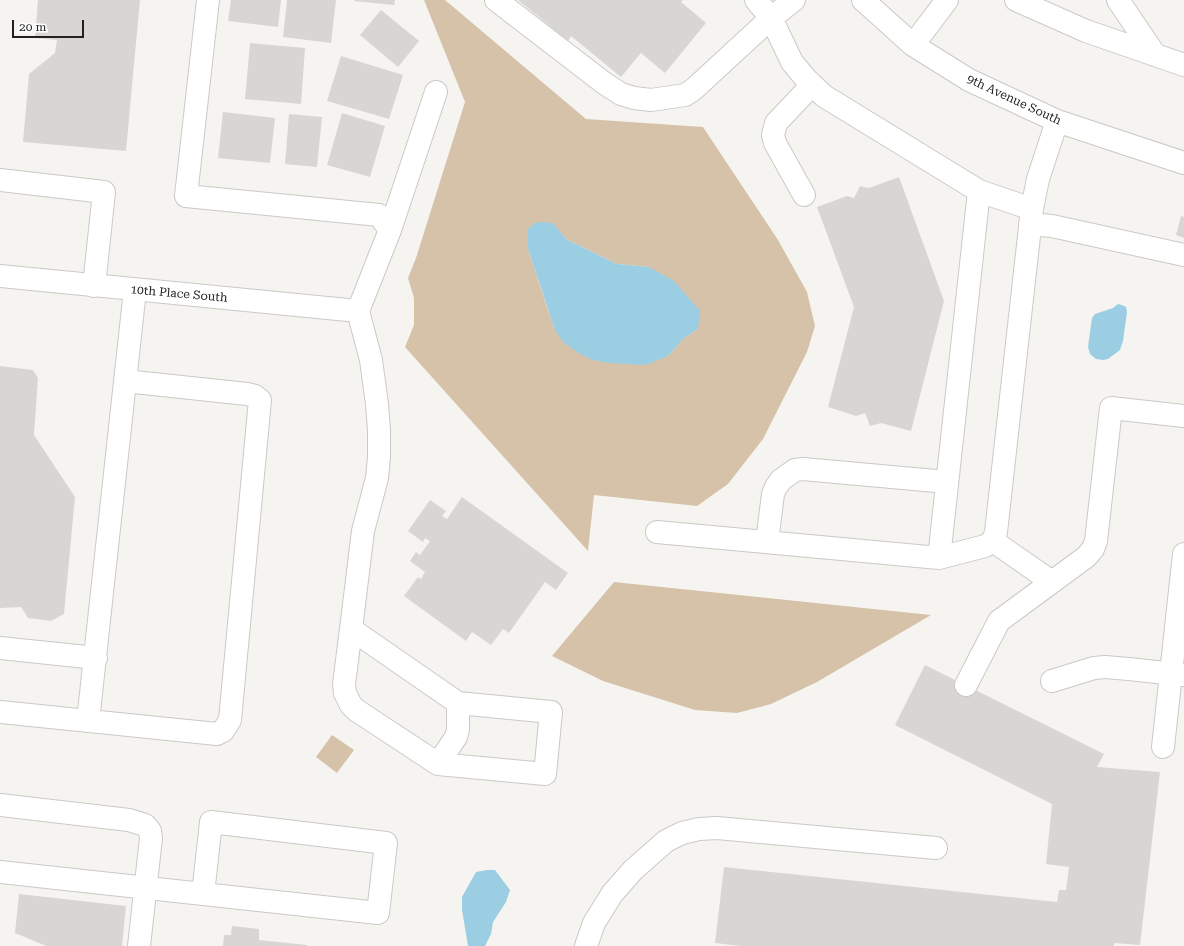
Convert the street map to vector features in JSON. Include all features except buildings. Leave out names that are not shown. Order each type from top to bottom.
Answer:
[{"type":"street","points":[[208,0],[186,196],[379,215],[390,230]]},
{"type":"street","points":[[496,0],[604,83],[621,94],[634,98],[651,100],[685,95],[694,89],[771,18],[794,0]]},
{"type":"street","points":[[756,0],[771,18],[792,62],[824,96],[979,191],[1052,226],[1184,255]]},
{"type":"street","name":"9th Avenue South","points":[[863,0],[913,45],[969,80],[1057,120],[1184,163]]},
{"type":"street","points":[[913,45],[947,0]]},
{"type":"street","points":[[1016,0],[1086,31],[1184,65]]},
{"type":"street","points":[[1118,0],[1155,55]]},
{"type":"street","points":[[804,195],[774,143],[773,135],[776,123],[812,85]]},
{"type":"street","points":[[351,629],[458,703],[551,712],[545,774],[438,764],[356,710],[351,705],[345,693],[344,684],[363,531],[377,478],[380,457],[380,430],[371,360],[358,311],[390,230],[436,92]]},
{"type":"street","points":[[657,532],[939,558],[985,546],[993,541],[996,532],[1031,216],[1038,180],[1057,120]]},
{"type":"street","points":[[0,180],[104,192],[94,286]]},
{"type":"street","points":[[939,558],[979,191]]},
{"type":"street","name":"10th Place South","points":[[0,276],[358,311]]},
{"type":"street","points":[[88,721],[135,290]]},
{"type":"street","points":[[0,712],[217,734],[223,731],[230,720],[260,400],[255,396],[247,394],[125,381]]},
{"type":"street","points":[[966,686],[999,621],[1086,557],[1093,549],[1096,541],[1111,408],[1184,416]]},
{"type":"street","points":[[767,542],[773,494],[781,480],[795,470],[803,469],[947,482]]},
{"type":"street","points":[[993,541],[1052,582]]},
{"type":"street","points":[[1163,747],[1177,674],[1184,554]]},
{"type":"street","points":[[0,648],[96,658]]},
{"type":"street","points":[[1052,681],[1094,668],[1129,668],[1177,674]]},
{"type":"street","points":[[438,764],[456,737],[458,730],[458,703]]},
{"type":"street","points":[[0,805],[129,820],[145,825],[150,831],[151,838],[139,946]]},
{"type":"street","points":[[0,872],[378,913],[386,843],[211,822],[203,894]]},
{"type":"street","points":[[586,946],[594,923],[612,894],[633,870],[666,841],[682,833],[699,829],[717,828],[936,848]]},
{"type":"shaded area","points":[[424,0],[445,0],[586,119],[703,127],[778,240],[807,292],[815,326],[807,352],[763,439],[728,484],[697,506],[594,495],[588,551],[405,347],[414,325],[414,298],[408,278],[416,258],[465,102]],"holes":[[[552,223],[566,239],[617,264],[649,267],[698,329],[684,338],[668,356],[554,328],[528,249]]]},
{"type":"shaded area","points":[[614,582],[931,615],[817,682],[771,704],[737,713],[695,710],[603,681],[552,656]]},
{"type":"shaded area","points":[[332,735],[354,750],[337,773],[316,757]]},
{"type":"water","points":[[536,222],[553,223],[566,239],[617,264],[649,267],[674,281],[700,311],[698,329],[684,338],[668,356],[646,365],[609,363],[593,360],[580,354],[563,342],[554,328],[528,249],[528,229]]},
{"type":"water","points":[[1118,304],[1126,307],[1127,312],[1123,341],[1120,350],[1108,359],[1096,359],[1090,354],[1088,347],[1092,318],[1095,314],[1113,308]]},
{"type":"water","points":[[495,870],[510,890],[506,902],[493,922],[491,934],[485,946],[468,946],[462,910],[462,897],[476,872]]}]
